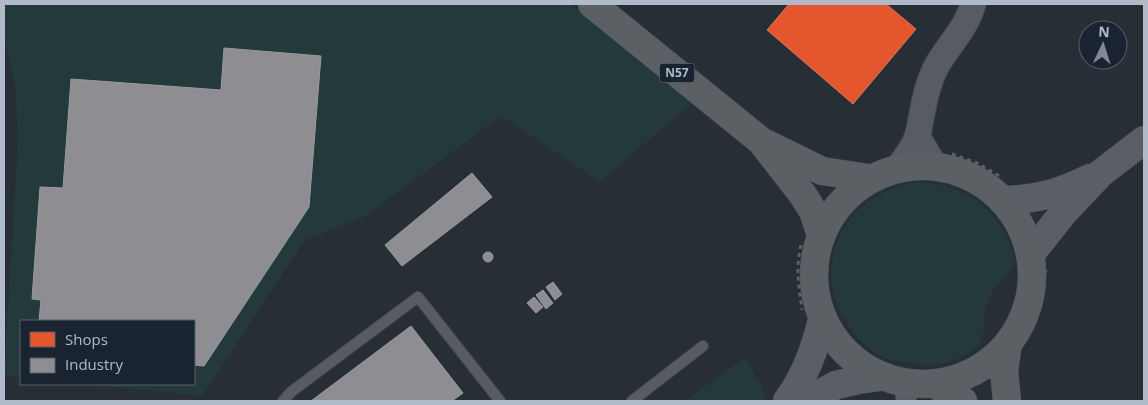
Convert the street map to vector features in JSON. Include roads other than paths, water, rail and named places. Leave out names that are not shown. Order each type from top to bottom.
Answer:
[{"type":"highway","name":"N57","points":[[592,4],[761,141],[803,195],[813,211],[811,238]]},
{"type":"highway","name":"N57","points":[[761,141],[822,170],[868,178]]},
{"type":"highway","points":[[1007,401],[1004,371],[1017,341],[1029,302],[1032,279],[1038,261],[1003,189],[986,185],[943,160],[898,168],[868,178],[847,196],[811,238],[815,255],[813,276],[817,306],[812,319],[841,348],[866,369],[906,392],[967,375],[982,367],[1017,341]]},
{"type":"highway","points":[[934,384],[963,401]]},
{"type":"main road","points":[[1038,261],[1064,212],[1101,173],[1144,140]]},
{"type":"main road","points":[[1003,189],[1026,200],[1075,186],[1101,173]]},
{"type":"main road","points":[[787,401],[796,389],[811,356],[812,319]]},
{"type":"main road","points":[[806,401],[836,385],[880,377]]},
{"type":"street","points":[[898,168],[917,136],[928,87],[936,67],[966,23],[973,4]]},
{"type":"street","points":[[917,136],[943,160]]},
{"type":"lane","points":[[283,401],[290,392],[418,297],[500,401]]},
{"type":"lane","points":[[632,401],[703,346]]}]
